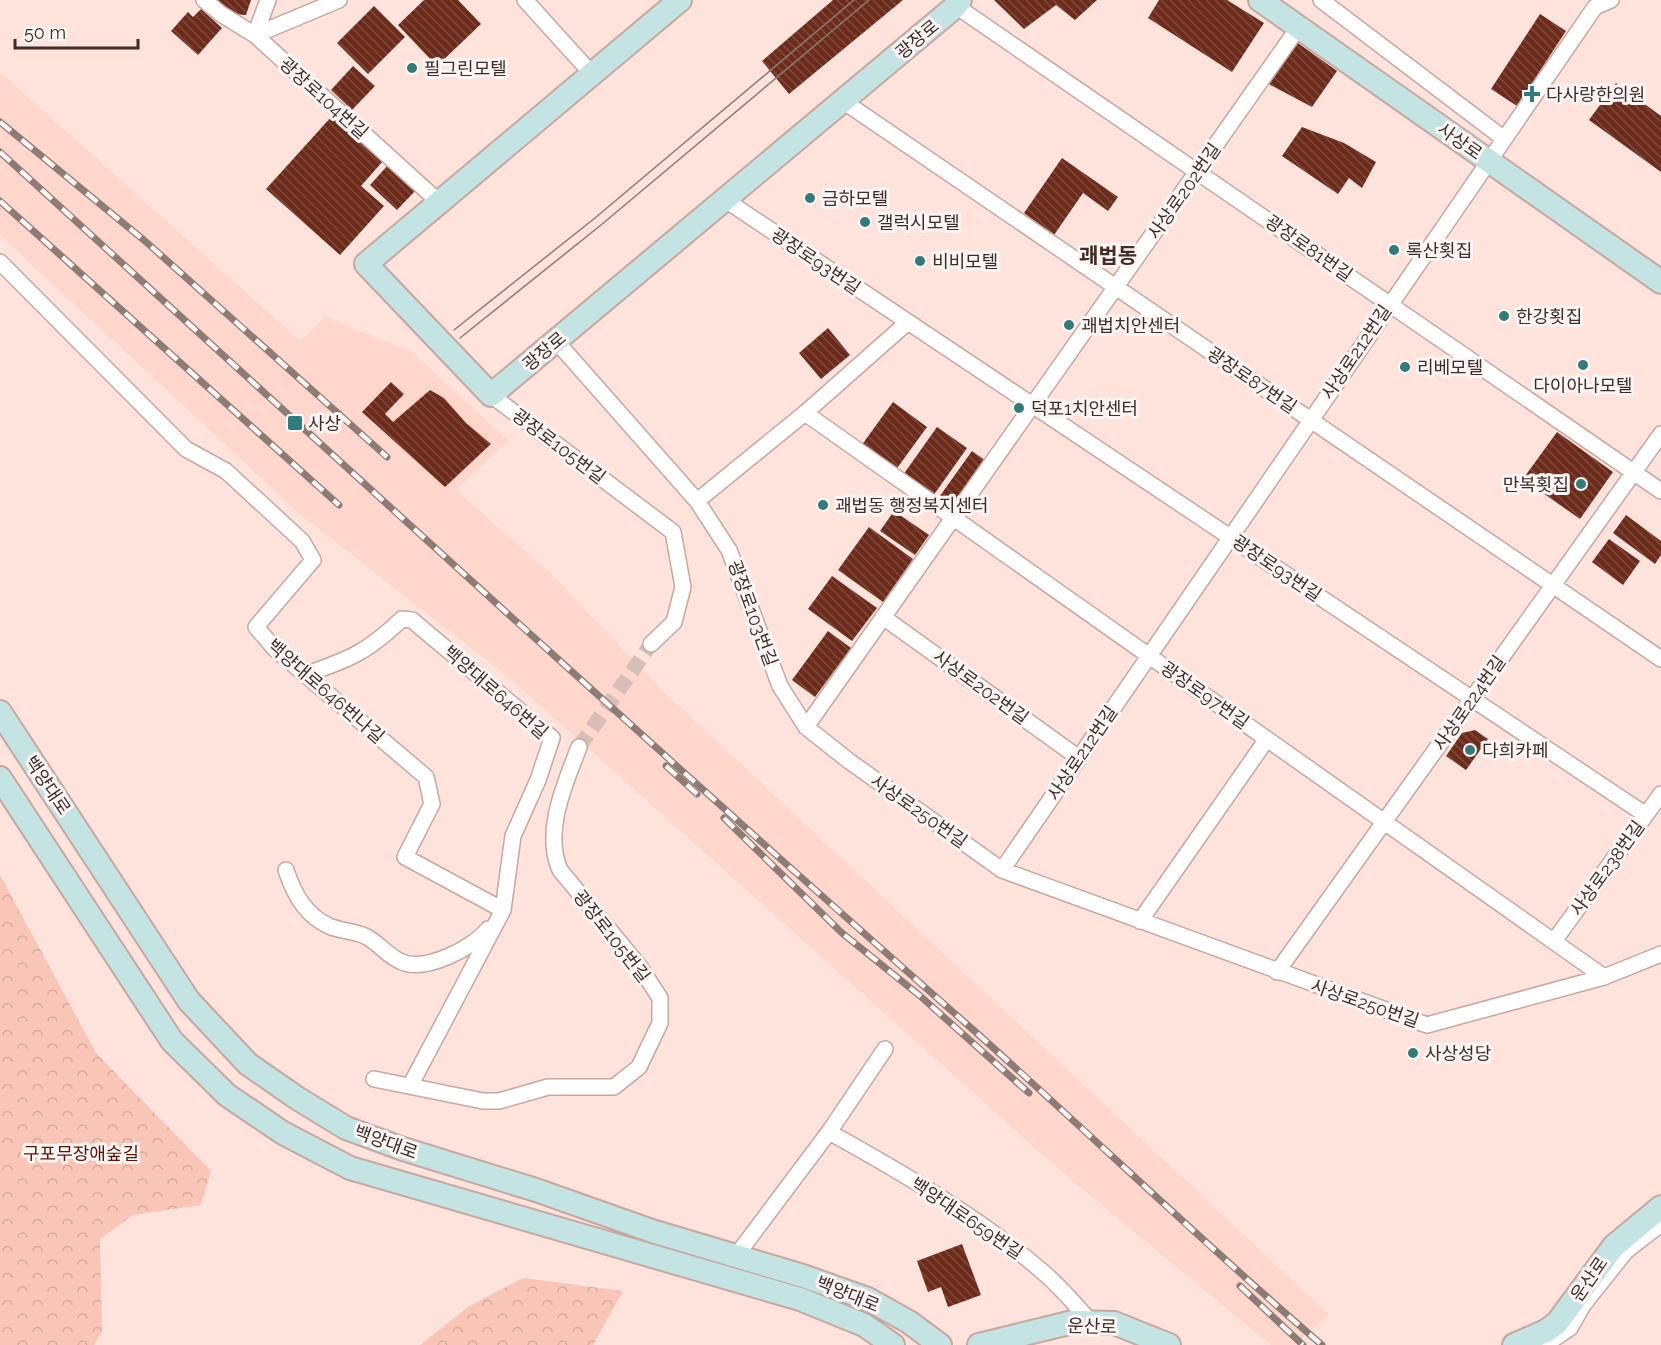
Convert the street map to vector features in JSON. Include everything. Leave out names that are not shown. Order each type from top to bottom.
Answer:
[{"type":"main road","points":[[491,395],[366,264],[680,0]]},
{"type":"main road","name":"사상로","points":[[1260,0],[1661,282]]},
{"type":"main road","name":"광장로","points":[[491,395],[958,3]]},
{"type":"main road","name":"백양대로","points":[[0,712],[189,1001],[248,1064],[346,1128],[479,1174],[536,1190],[652,1232],[736,1256],[868,1299],[909,1322],[940,1345]]},
{"type":"main road","name":"백양대로","points":[[0,778],[172,1041],[227,1095],[283,1133],[350,1168],[800,1299],[864,1325],[893,1345]]},
{"type":"main road","name":"운산로","points":[[1514,1345],[1546,1331],[1557,1323],[1614,1246],[1661,1207]]},
{"type":"main road","name":"운산로","points":[[978,1345],[1073,1322],[1114,1323],[1169,1345]]},
{"type":"street","name":"광장로104번길","points":[[204,0],[221,14],[255,35],[440,202]]},
{"type":"street","points":[[255,35],[268,0]]},
{"type":"street","points":[[255,35],[339,0]]},
{"type":"street","points":[[525,0],[592,74]]},
{"type":"street","points":[[1321,0],[1503,138]]},
{"type":"street","name":"사상로212번길","points":[[1002,870],[1487,160],[1595,7],[1611,0]]},
{"type":"street","name":"광장로81번길","points":[[958,3],[1197,172],[1661,491]]},
{"type":"street","name":"사상로202번길","points":[[806,727],[1298,28]]},
{"type":"street","name":"광장로87번길","points":[[843,100],[1661,659]]},
{"type":"street","name":"광장로93번길","points":[[724,199],[1646,815]]},
{"type":"street","name":"백양대로646번나길","points":[[0,262],[186,449],[226,471],[302,541],[313,560],[256,627],[275,649],[304,675],[426,777],[432,804],[405,857],[502,910]]},
{"type":"street","points":[[697,501],[805,413],[908,322]]},
{"type":"street","name":"광장로103번길","points":[[556,340],[697,501],[729,550],[780,686],[806,727]]},
{"type":"street","name":"광장로105번길","points":[[491,395],[673,531],[683,587],[674,622],[651,644]]},
{"type":"street","name":"광장로97번길","points":[[805,413],[1604,977]]},
{"type":"street","name":"사상로224번길","points":[[1277,972],[1661,434]]},
{"type":"street","name":"사상로202번길","points":[[883,617],[1078,758]]},
{"type":"street","name":"백양대로646번길","points":[[304,675],[354,657],[378,642],[402,619],[412,620],[552,738],[538,780],[513,836],[502,910],[410,1086]]},
{"type":"street","name":"사상로250번길","points":[[806,727],[849,761],[1002,870],[1427,1025],[1604,977],[1661,954]]},
{"type":"street","points":[[1140,921],[1267,739]]},
{"type":"street","name":"광장로105번길","points":[[374,1079],[483,1101],[499,1101],[548,1087],[614,1087],[639,1068],[660,1023],[660,998],[640,967],[560,870],[554,856],[552,845],[559,804],[579,747]]},
{"type":"street","name":"사상로238번길","points":[[1554,941],[1661,794]]},
{"type":"street","points":[[286,870],[293,889],[307,912],[330,926],[375,941],[403,963],[430,963],[459,952],[482,936],[502,910]]},
{"type":"street","points":[[736,1256],[829,1132],[885,1049]]},
{"type":"street","name":"백양대로659번길","points":[[829,1132],[891,1167],[1022,1254],[1046,1274],[1092,1323]]},
{"type":"street","points":[[1549,1342],[1569,1328],[1583,1305],[1626,1251],[1661,1224]]},
{"type":"shaded area","points":[[0,72],[300,341],[325,317],[412,352],[508,441],[456,490],[552,575],[667,695],[1329,1315],[1294,1345],[1271,1345],[1061,1171],[512,680],[300,514],[0,235]]},
{"type":"green space","name":"구포무장애숲길","points":[[0,875],[96,1053],[211,1171],[201,1205],[133,1215],[100,1239],[102,1331],[94,1345],[0,1345]]},
{"type":"green space","points":[[523,1278],[623,1291],[593,1345],[420,1345],[468,1307]]},
{"type":"building","points":[[218,0],[251,0],[246,15],[231,14]]},
{"type":"building","points":[[424,0],[458,0],[481,24],[437,66],[398,25]]},
{"type":"building","points":[[833,0],[903,0],[789,94],[762,61]]},
{"type":"building","points":[[994,0],[1097,0],[1075,20],[1056,5],[1024,29]]},
{"type":"building","points":[[1159,0],[1227,0],[1264,23],[1232,72],[1148,18]]},
{"type":"building","points":[[374,6],[405,37],[368,74],[337,43]]},
{"type":"building","points":[[201,9],[222,28],[198,55],[171,31],[188,12],[193,17]]},
{"type":"building","points":[[1540,14],[1566,31],[1517,106],[1491,89]]},
{"type":"building","points":[[1295,41],[1337,71],[1312,107],[1263,81]]},
{"type":"building","points":[[353,66],[375,86],[352,110],[331,90]]},
{"type":"building","points":[[1616,83],[1661,116],[1661,172],[1589,120]]},
{"type":"building","points":[[332,116],[383,161],[361,186],[384,206],[340,255],[266,189]]},
{"type":"building","points":[[1302,127],[1344,143],[1376,162],[1362,188],[1349,178],[1338,194],[1282,156]]},
{"type":"building","points":[[1062,158],[1118,197],[1108,211],[1083,193],[1054,235],[1024,213]]},
{"type":"building","points":[[388,165],[417,189],[397,210],[370,185]]},
{"type":"building","points":[[828,328],[850,355],[821,379],[799,353]]},
{"type":"building","points":[[391,382],[404,394],[385,414],[393,422],[430,390],[444,398],[466,423],[491,444],[445,487],[362,412]]},
{"type":"building","points":[[893,402],[927,427],[895,471],[861,446]]},
{"type":"building","points":[[937,427],[967,448],[933,496],[903,475]]},
{"type":"building","points":[[1557,432],[1613,472],[1580,519],[1523,479]]},
{"type":"building","points":[[972,451],[989,463],[954,512],[937,500]]},
{"type":"building","points":[[894,511],[929,535],[915,555],[880,531]]},
{"type":"building","points":[[1626,515],[1661,541],[1661,555],[1655,564],[1613,533]]},
{"type":"building","points":[[869,527],[913,559],[883,602],[838,570]]},
{"type":"building","points":[[1609,539],[1640,561],[1623,585],[1592,562]]},
{"type":"building","points":[[832,576],[877,608],[852,641],[808,609]]},
{"type":"building","points":[[828,631],[851,648],[815,697],[792,680]]},
{"type":"building","points":[[1475,730],[1488,739],[1466,770],[1446,756],[1462,733]]},
{"type":"building","points":[[962,1244],[981,1295],[948,1307],[941,1287],[928,1292],[917,1261]]},
{"type":"tunnel","points":[[579,747],[651,644]]},
{"type":"tram line","points":[[454,330],[595,218],[854,0]]},
{"type":"tram line","points":[[460,338],[601,225],[869,0]]},
{"type":"railway","points":[[0,122],[145,241],[387,457]]},
{"type":"railway","points":[[0,152],[604,701],[1322,1345]]},
{"type":"railway","points":[[0,201],[339,505]]},
{"type":"railway","points":[[666,766],[697,794]]},
{"type":"railway","points":[[724,818],[842,933],[919,995],[1029,1093]]},
{"type":"railway","points":[[1240,1286],[1303,1345]]},
{"type":"place","name":"필그린모텔","points":[[412,68]]},
{"type":"place","name":"다사랑한의원","points":[[1532,94]]},
{"type":"place","name":"금하모텔","points":[[810,198]]},
{"type":"place","name":"갤럭시모텔","points":[[865,222]]},
{"type":"place","name":"록산횟집","points":[[1394,250]]},
{"type":"place","name":"비비모텔","points":[[920,261]]},
{"type":"place","name":"한강횟집","points":[[1504,316]]},
{"type":"place","name":"괘법치안센터","points":[[1069,325]]},
{"type":"place","name":"다이아나모텔","points":[[1583,365]]},
{"type":"place","name":"리베모텔","points":[[1405,367]]},
{"type":"place","name":"덕포1치안센터","points":[[1019,408]]},
{"type":"place","name":"사상","points":[[295,423]]},
{"type":"place","name":"만복횟집","points":[[1581,484]]},
{"type":"place","name":"괘법동 행정복지센터","points":[[823,505]]},
{"type":"place","name":"다희카페","points":[[1470,750]]},
{"type":"place","name":"사상성당","points":[[1413,1053]]},
{"type":"district","name":"괘법동","points":[[1108,255]]}]
